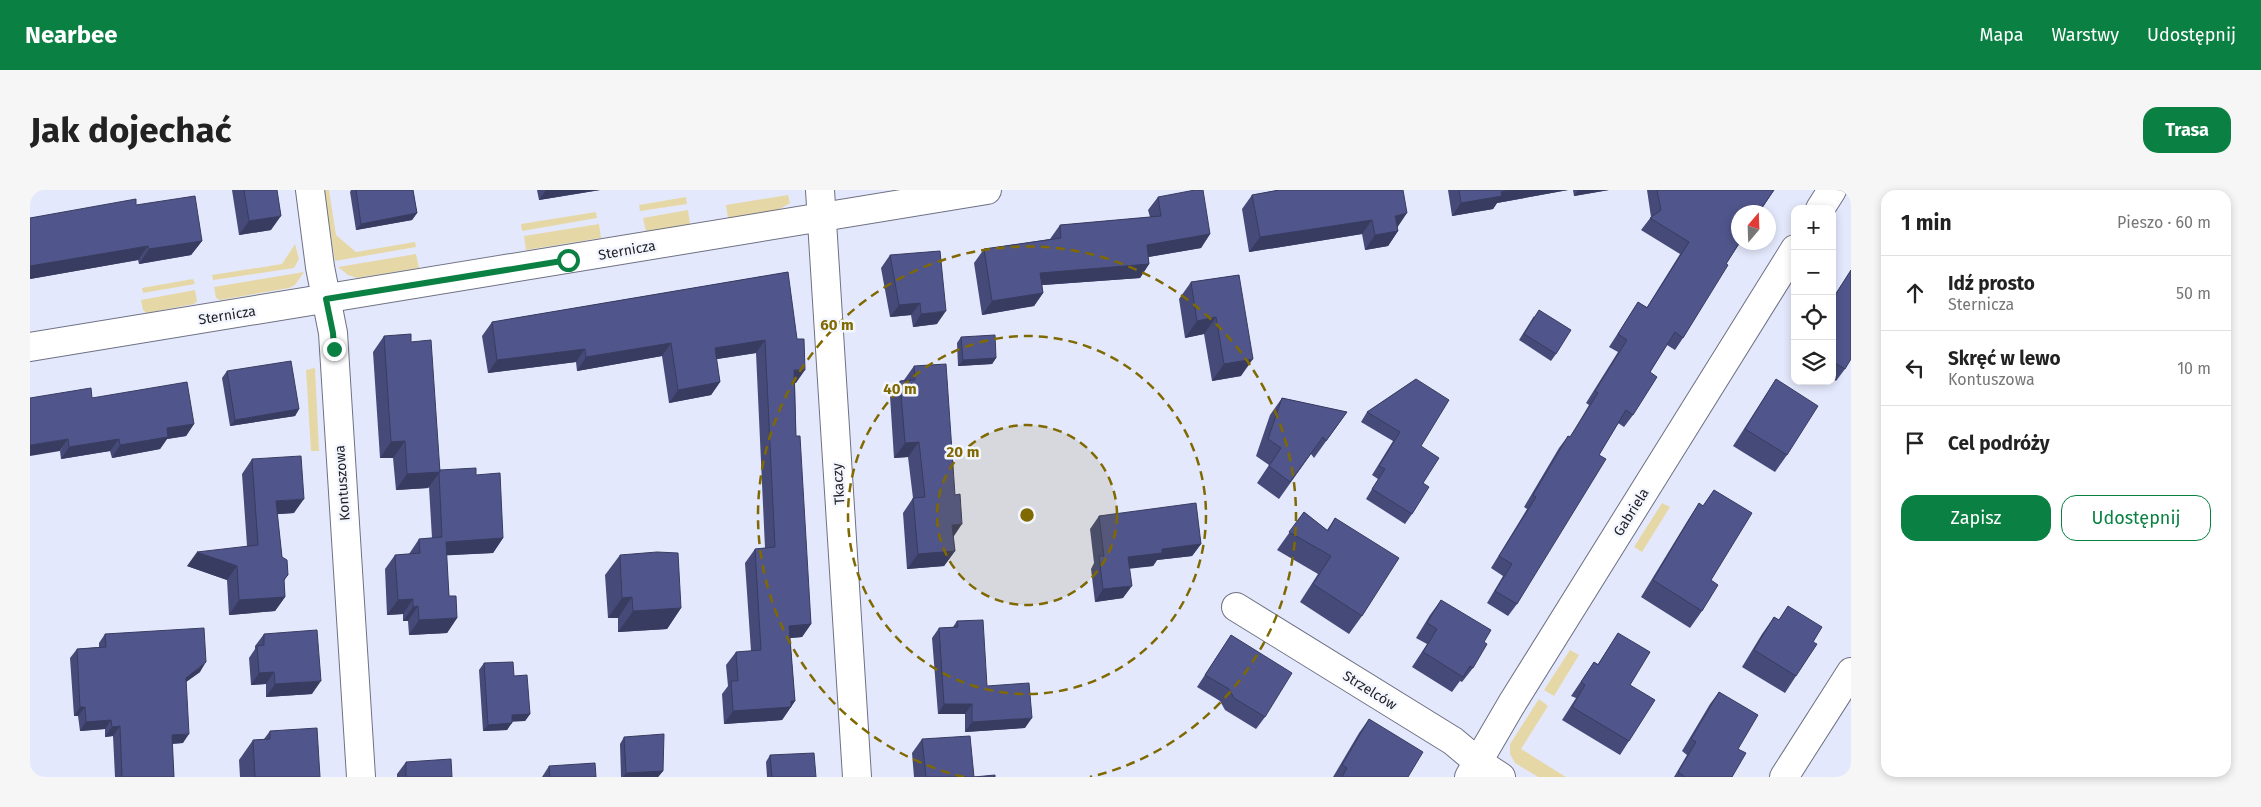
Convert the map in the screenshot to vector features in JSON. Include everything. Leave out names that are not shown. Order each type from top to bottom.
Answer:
[{"type":"street","name":"Kontuszowa","points":[[310,190],[326,299],[333,333],[361,777]]},
{"type":"street","name":"Tkaczy","points":[[820,190],[857,777]]},
{"type":"street","name":"Sternicza","points":[[30,347],[822,219],[987,190]]},
{"type":"street","points":[[1823,205],[1832,190]]},
{"type":"street","name":"Gabriela","points":[[1473,770],[1511,705],[1794,250]]},
{"type":"street","name":"Strzelców","points":[[1236,607],[1453,742],[1473,770],[1501,777]]},
{"type":"street","points":[[1784,777],[1851,672]]},
{"type":"shaded area","points":[[323,190],[329,190],[336,235],[356,252],[415,242],[416,247],[335,261]]},
{"type":"shaded area","points":[[788,195],[790,203],[778,210],[728,218],[726,205]]},
{"type":"shaded area","points":[[686,197],[687,204],[640,211],[639,205]]},
{"type":"shaded area","points":[[688,210],[690,224],[646,232],[643,218]]},
{"type":"shaded area","points":[[596,212],[597,218],[522,231],[521,224]]},
{"type":"shaded area","points":[[599,224],[601,238],[526,250],[524,236]]},
{"type":"shaded area","points":[[295,244],[299,259],[294,268],[213,280],[212,275],[282,264]]},
{"type":"shaded area","points":[[416,254],[419,268],[357,278],[348,275],[338,267]]},
{"type":"shaded area","points":[[304,272],[295,285],[289,288],[220,300],[216,298],[214,287]]},
{"type":"shaded area","points":[[193,279],[195,284],[143,293],[142,288]]},
{"type":"shaded area","points":[[195,290],[197,301],[194,304],[146,313],[143,310],[141,300]]},
{"type":"shaded area","points":[[315,368],[319,451],[311,451],[306,370]]},
{"type":"shaded area","points":[[1662,503],[1670,507],[1642,552],[1634,547]]},
{"type":"shaded area","points":[[1570,650],[1579,655],[1554,696],[1544,690]]},
{"type":"shaded area","points":[[1539,699],[1548,706],[1521,749],[1566,777],[1538,777],[1515,763],[1510,754],[1510,744]]},
{"type":"building","points":[[244,190],[277,190],[281,216],[249,221]]},
{"type":"building","points":[[356,190],[413,190],[417,213],[361,224]]},
{"type":"building","points":[[1203,190],[1210,234],[1147,245],[1149,264],[1040,273],[1043,293],[992,301],[984,249],[1061,238],[1060,225],[1161,216],[1158,197]]},
{"type":"building","points":[[1279,190],[1403,190],[1407,213],[1395,216],[1398,231],[1375,235],[1372,220],[1260,237],[1252,195]]},
{"type":"building","points":[[1459,190],[1511,190],[1501,192],[1502,196],[1461,203]]},
{"type":"building","points":[[1657,190],[1774,190],[1764,205],[1731,205],[1731,250],[1735,250],[1726,264],[1728,265],[1683,338],[1675,332],[1650,372],[1657,377],[1633,415],[1626,410],[1599,455],[1606,459],[1517,604],[1495,591],[1512,564],[1499,556],[1536,497],[1533,495],[1568,436],[1570,437],[1598,393],[1595,391],[1627,340],[1618,334],[1638,302],[1647,308],[1689,242],[1650,218],[1661,210]]},
{"type":"building","points":[[195,196],[202,241],[149,249],[148,246],[30,266],[30,218],[136,199],[136,205]]},
{"type":"building","points":[[940,251],[946,311],[921,314],[920,303],[899,305],[890,255]]},
{"type":"building","points":[[1851,270],[1851,359],[1845,369],[1836,363],[1836,294]]},
{"type":"building","points":[[788,272],[797,339],[804,339],[805,370],[794,370],[796,436],[800,436],[811,624],[789,626],[795,701],[791,701],[791,707],[733,711],[731,681],[738,681],[736,652],[761,650],[755,549],[775,547],[765,340],[715,348],[720,382],[678,390],[671,343],[586,357],[585,349],[497,360],[492,322]]},
{"type":"building","points":[[1239,275],[1253,359],[1224,364],[1216,317],[1197,321],[1191,282]]},
{"type":"building","points":[[1539,310],[1571,330],[1556,354],[1524,334]]},
{"type":"building","points":[[411,334],[411,342],[431,340],[440,472],[407,474],[405,441],[391,442],[384,336]]},
{"type":"building","points":[[995,335],[996,358],[963,360],[961,337]]},
{"type":"building","points":[[291,361],[299,409],[235,420],[227,371]]},
{"type":"building","points":[[946,364],[955,495],[960,494],[962,524],[952,525],[955,551],[918,554],[913,498],[925,497],[919,442],[905,443],[900,381],[915,380],[914,366]]},
{"type":"building","points":[[1416,379],[1449,400],[1421,446],[1439,458],[1423,483],[1429,487],[1412,514],[1372,489],[1385,469],[1379,466],[1400,432],[1367,412]]},
{"type":"building","points":[[1776,379],[1818,406],[1787,455],[1745,429]]},
{"type":"building","points":[[187,382],[194,424],[167,428],[168,437],[120,445],[119,439],[69,447],[68,439],[30,445],[30,398],[91,388],[92,398]]},
{"type":"building","points":[[1282,398],[1347,412],[1326,441],[1323,437],[1290,482],[1269,466],[1281,448],[1268,439]]},
{"type":"building","points":[[301,456],[304,499],[276,501],[282,557],[287,560],[288,575],[284,579],[285,597],[239,600],[237,566],[197,552],[258,545],[252,459]]},
{"type":"building","points":[[476,468],[476,475],[500,473],[503,538],[446,542],[449,596],[456,596],[457,618],[419,620],[418,606],[413,607],[413,599],[398,600],[395,555],[420,553],[419,539],[442,537],[440,470]]},
{"type":"building","points":[[1714,490],[1752,513],[1711,580],[1718,585],[1702,611],[1653,580],[1699,503],[1703,506]]},
{"type":"building","points":[[1196,503],[1201,544],[1162,549],[1162,553],[1128,557],[1132,586],[1103,589],[1099,556],[1104,556],[1099,516]]},
{"type":"building","points":[[1304,512],[1328,531],[1335,518],[1399,558],[1362,616],[1313,584],[1331,556],[1289,532]]},
{"type":"building","points":[[657,552],[678,553],[681,608],[633,611],[632,597],[622,598],[620,555]]},
{"type":"building","points":[[1441,600],[1491,630],[1484,642],[1487,644],[1473,668],[1470,666],[1463,677],[1423,652],[1437,629],[1427,623]]},
{"type":"building","points":[[1788,606],[1822,627],[1813,642],[1817,644],[1796,676],[1754,650],[1774,617],[1779,620]]},
{"type":"building","points":[[983,620],[987,686],[1029,683],[1032,718],[972,722],[972,704],[944,704],[939,628],[958,627],[957,621]]},
{"type":"building","points":[[204,628],[206,662],[186,678],[189,734],[172,735],[174,777],[122,777],[120,726],[112,727],[111,720],[86,722],[85,707],[80,707],[77,649],[106,647],[105,634]]},
{"type":"building","points":[[317,630],[321,681],[275,684],[274,672],[259,673],[257,646],[264,645],[264,634]]},
{"type":"building","points":[[1618,633],[1650,652],[1630,685],[1655,700],[1629,741],[1572,707],[1585,685],[1581,682],[1594,662],[1598,665]]},
{"type":"building","points":[[1231,635],[1292,673],[1265,717],[1234,698],[1229,689],[1205,675]]},
{"type":"building","points":[[513,662],[514,676],[527,675],[530,714],[512,715],[512,723],[488,725],[484,663]]},
{"type":"building","points":[[1719,692],[1758,715],[1738,749],[1746,753],[1732,777],[1685,777],[1678,772],[1696,742],[1691,739]]},
{"type":"building","points":[[1369,719],[1423,752],[1408,777],[1342,777],[1347,768],[1342,765]]},
{"type":"building","points":[[317,728],[320,777],[255,777],[253,740],[270,739],[270,731]]},
{"type":"building","points":[[664,734],[663,771],[626,773],[624,737]]},
{"type":"building","points":[[970,736],[974,777],[926,777],[922,739]]},
{"type":"building","points":[[814,753],[816,777],[772,777],[770,755]]},
{"type":"building","points":[[451,759],[452,777],[406,777],[406,762]]},
{"type":"building","points":[[595,763],[596,777],[550,777],[549,766]]},
{"type":"building","points":[[995,775],[995,777],[974,777]]},
{"type":"route","points":[[334,349],[333,333],[326,299],[568,260]]}]
